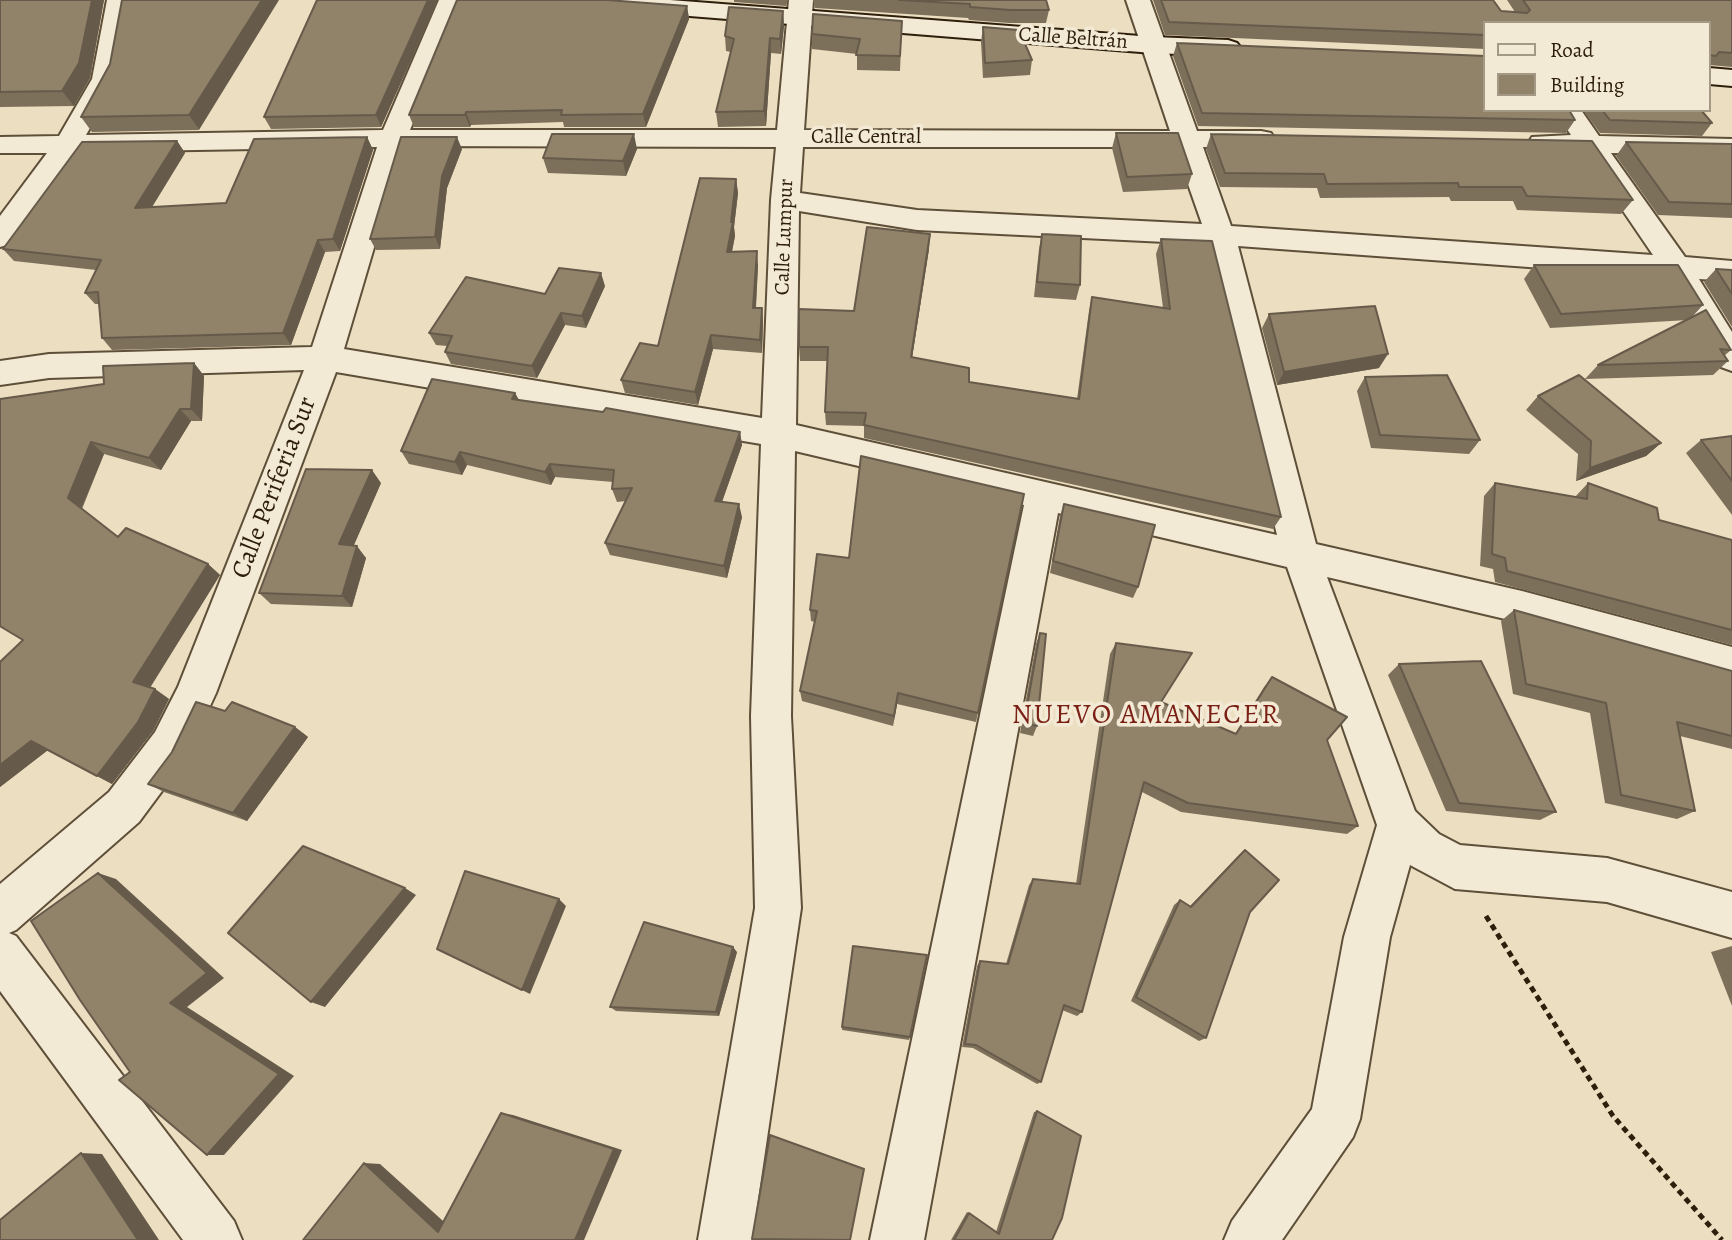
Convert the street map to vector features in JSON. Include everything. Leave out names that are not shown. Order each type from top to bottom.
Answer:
[{"type":"street","points":[[0,237],[66,145],[105,79],[119,0]]},
{"type":"street","name":"Calle Periferia Sur","points":[[0,914],[124,807],[170,747],[196,693],[324,358],[393,138],[451,0]]},
{"type":"street","name":"Calle Beltrán","points":[[578,0],[800,9],[1153,45],[1250,49]]},
{"type":"street","points":[[1138,0],[1220,235],[1301,556],[1399,825],[1423,849],[1455,867],[1607,880],[1732,915]]},
{"type":"street","name":"Calle Lumpur","points":[[725,1240],[778,908],[771,716],[785,200],[800,9]]},
{"type":"street","points":[[1711,76],[1732,78]]},
{"type":"street","points":[[1568,112],[1677,268],[1732,359]]},
{"type":"street","name":"Calle Central","points":[[0,145],[393,138],[1284,139]]},
{"type":"street","points":[[1519,143],[1732,147]]},
{"type":"street","points":[[785,200],[917,220],[1220,235],[1732,271]]},
{"type":"street","points":[[0,373],[49,366],[324,358],[780,434],[1522,607],[1732,665]]},
{"type":"street","points":[[897,1240],[1044,495]]},
{"type":"street","points":[[1251,1240],[1335,1119],[1367,937],[1399,825]]},
{"type":"street","points":[[0,952],[215,1240]]},
{"type":"path","points":[[1455,867],[1613,1115],[1722,1240]]},
{"type":"building","points":[[0,0],[92,0],[79,63],[62,91],[0,92]]},
{"type":"building","points":[[122,0],[262,0],[189,115],[81,117],[110,64]]},
{"type":"building","points":[[317,0],[428,0],[376,115],[264,117]]},
{"type":"building","points":[[457,0],[607,0],[687,6],[643,114],[561,115],[562,110],[409,115]]},
{"type":"building","points":[[899,0],[1046,0],[1049,10],[1010,10],[970,7],[970,4]]},
{"type":"building","points":[[1161,0],[1493,0],[1501,11],[1527,13],[1530,10],[1523,0],[1732,0],[1732,53],[1719,52],[1716,56],[1711,55],[1711,21],[1484,21],[1484,35],[1169,22]]},
{"type":"building","points":[[729,7],[783,11],[780,39],[770,38],[764,111],[716,112],[734,39],[725,36]]},
{"type":"building","points":[[813,14],[902,21],[900,56],[856,55],[860,39],[812,34]]},
{"type":"building","points":[[983,27],[1019,30],[1032,60],[985,63]]},
{"type":"building","points":[[1177,43],[1484,56],[1484,112],[1570,112],[1575,120],[1202,113]]},
{"type":"building","points":[[1604,112],[1703,112],[1712,123],[1610,120]]},
{"type":"building","points":[[1116,133],[1178,133],[1192,174],[1127,177]]},
{"type":"building","points":[[552,134],[634,134],[623,161],[543,158]]},
{"type":"building","points":[[1211,134],[1592,141],[1633,200],[1527,196],[1522,187],[1459,187],[1458,183],[1327,184],[1324,174],[1225,173]]},
{"type":"building","points":[[367,137],[333,239],[318,240],[283,333],[102,338],[98,292],[85,293],[101,260],[3,249],[82,142],[177,141],[135,208],[226,203],[254,139]]},
{"type":"building","points":[[401,137],[457,137],[442,176],[435,237],[370,239]]},
{"type":"building","points":[[1626,142],[1732,144],[1732,204],[1669,202]]},
{"type":"building","points":[[700,178],[736,179],[733,222],[727,252],[757,251],[753,308],[762,308],[760,340],[711,335],[695,392],[621,380],[640,343],[658,346]]},
{"type":"building","points":[[867,227],[930,234],[911,357],[969,368],[969,382],[1079,399],[1092,297],[1170,309],[1161,239],[1212,241],[1281,517],[864,425],[866,413],[825,412],[828,347],[799,347],[799,309],[854,311]]},
{"type":"building","points":[[1042,234],[1081,236],[1080,285],[1037,282]]},
{"type":"building","points":[[1534,265],[1678,265],[1703,305],[1561,314]]},
{"type":"building","points":[[559,268],[601,273],[582,316],[561,313],[532,366],[445,352],[452,336],[429,333],[466,277],[545,294]]},
{"type":"building","points":[[1716,269],[1732,270],[1732,294]]},
{"type":"building","points":[[1375,306],[1388,354],[1284,372],[1269,314]]},
{"type":"building","points":[[1706,310],[1731,350],[1720,349],[1728,361],[1598,365]]},
{"type":"building","points":[[194,363],[191,409],[180,409],[149,458],[91,442],[68,498],[118,537],[126,528],[208,564],[133,682],[155,689],[138,722],[97,776],[31,741],[0,765],[0,662],[23,640],[0,626],[0,399],[104,384],[103,366]]},
{"type":"building","points":[[1447,375],[1480,440],[1380,435],[1365,377]]},
{"type":"building","points":[[1579,375],[1661,443],[1590,468],[1591,441],[1538,396]]},
{"type":"building","points":[[432,379],[515,393],[512,399],[603,412],[606,408],[740,432],[715,501],[739,504],[724,566],[605,543],[632,488],[612,489],[614,470],[550,464],[545,472],[460,452],[455,462],[401,451]]},
{"type":"building","points":[[1732,436],[1732,481],[1701,440]]},
{"type":"building","points":[[861,456],[1024,494],[978,713],[898,693],[894,716],[800,691],[817,611],[810,610],[817,554],[849,558]]},
{"type":"building","points":[[306,469],[372,470],[339,544],[357,546],[342,596],[259,593]]},
{"type":"building","points":[[1495,483],[1587,499],[1588,483],[1657,508],[1659,520],[1732,540],[1732,630],[1507,571],[1505,558],[1492,554]]},
{"type":"building","points":[[1064,504],[1155,525],[1138,587],[1053,561]]},
{"type":"building","points":[[1514,610],[1732,671],[1732,736],[1677,722],[1695,811],[1621,795],[1606,703],[1526,684]]},
{"type":"building","points":[[1040,633],[1046,634],[1037,726],[1024,723]]},
{"type":"building","points":[[1116,643],[1192,653],[1161,702],[1236,734],[1272,677],[1347,717],[1327,740],[1358,826],[1188,803],[1144,782],[1082,1012],[1064,1005],[1041,1082],[976,1045],[965,1044],[980,961],[1008,964],[1033,879],[1080,884]]},
{"type":"building","points":[[1481,661],[1556,812],[1459,803],[1399,664]]},
{"type":"building","points":[[196,702],[225,711],[232,702],[295,727],[233,813],[148,784],[172,752]]},
{"type":"building","points":[[303,846],[405,888],[311,1002],[228,933]]},
{"type":"building","points":[[1245,850],[1279,880],[1250,912],[1206,1038],[1136,997],[1180,900],[1191,907]]},
{"type":"building","points":[[465,871],[559,899],[522,990],[437,949]]},
{"type":"building","points":[[98,873],[207,973],[170,1003],[279,1074],[207,1155],[119,1080],[130,1072],[80,1000],[31,921]]},
{"type":"building","points":[[644,922],[733,947],[716,1012],[610,1007]]},
{"type":"building","points":[[853,946],[927,955],[910,1037],[842,1027]]},
{"type":"building","points":[[1037,1111],[1081,1136],[1062,1218],[1052,1240],[954,1240],[969,1213],[999,1234]]},
{"type":"building","points":[[501,1113],[614,1149],[575,1240],[303,1240],[364,1163],[438,1232]]},
{"type":"building","points":[[770,1135],[864,1169],[850,1240],[752,1239]]},
{"type":"building","points":[[81,1153],[138,1240],[0,1240],[0,1220]]},
{"type":"district","name":"NUEVO AMANECER","points":[[1146,716]]}]
